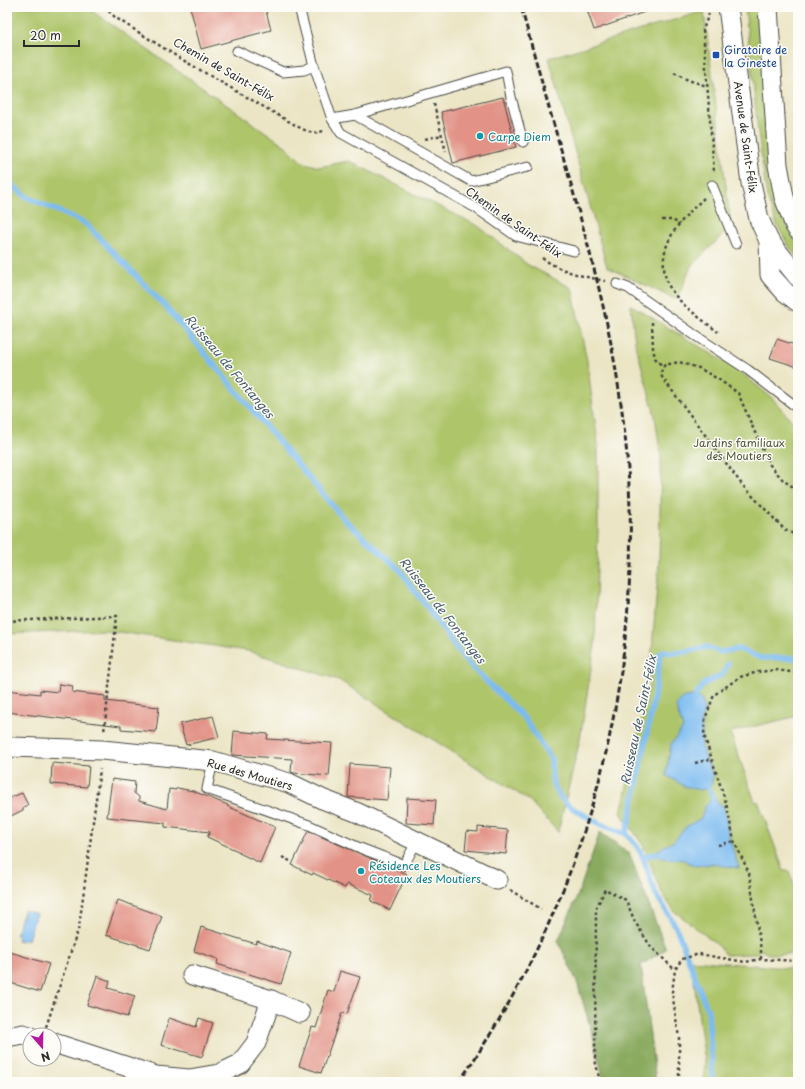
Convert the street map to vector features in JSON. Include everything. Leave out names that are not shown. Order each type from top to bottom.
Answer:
[{"type":"street","points":[[768,7],[778,165],[784,197],[798,230]]},
{"type":"street","name":"Avenue de Saint-Félix","points":[[720,9],[751,183],[759,219],[769,241],[798,277]]},
{"type":"street","name":"Avenue de Saint-Félix","points":[[769,241],[767,277],[798,302]]},
{"type":"street","name":"Rue des Moutiers","points":[[7,748],[102,750],[213,761],[289,783],[322,799],[356,812],[497,880]]},
{"type":"street","points":[[192,975],[271,1000],[300,1013]]},
{"type":"street","points":[[62,1046],[156,1076],[189,1079],[219,1074],[240,1064],[256,1043],[271,1000]]},
{"type":"street","points":[[7,1037],[22,1034]]},
{"type":"lane","name":"Chemin de Saint-Félix","points":[[299,7],[314,66],[332,118],[341,133],[476,208],[516,236],[574,251]]},
{"type":"lane","points":[[237,51],[283,72],[304,70],[314,66]]},
{"type":"lane","points":[[332,118],[356,114],[506,70],[511,97],[523,142]]},
{"type":"lane","points":[[356,114],[471,181],[528,167]]},
{"type":"lane","points":[[712,185],[736,244]]},
{"type":"lane","points":[[617,284],[628,288],[696,336],[748,370],[798,408]]},
{"type":"lane","points":[[213,761],[207,789],[309,826],[404,865],[417,841]]},
{"type":"path","name":"Chemin de Saint-Félix","points":[[104,7],[116,18],[181,60],[302,129],[312,133],[338,128]]},
{"type":"path","points":[[720,9],[709,12],[703,30],[714,174],[712,185],[707,195],[680,224],[669,239],[665,248],[663,261],[664,274],[672,292],[682,303],[722,335]]},
{"type":"path","points":[[674,73],[688,80],[707,86]]},
{"type":"path","points":[[432,92],[451,170]]},
{"type":"path","points":[[662,220],[672,220],[680,224]]},
{"type":"path","name":"Chemin de Saint-Félix","points":[[540,256],[556,267],[573,274],[617,284]]},
{"type":"path","points":[[653,318],[653,348],[656,358],[663,367]]},
{"type":"path","points":[[798,490],[784,481],[770,465],[738,393],[718,378],[699,368],[679,362],[665,365],[663,367],[661,373],[662,377],[742,486],[785,530],[798,536]]},
{"type":"path","points":[[7,621],[117,616],[102,750],[79,927],[48,1020]]},
{"type":"path","points":[[761,959],[761,950],[749,873],[734,841],[726,803],[704,735],[705,719],[714,695],[740,677],[758,672],[776,670],[798,673]]},
{"type":"path","points":[[695,763],[711,759]]},
{"type":"path","points":[[718,846],[734,841]]},
{"type":"path","points":[[282,857],[290,861]]},
{"type":"path","points":[[497,880],[514,894],[541,909]]},
{"type":"path","points":[[600,1082],[595,1060],[596,909],[605,889],[626,900],[635,922],[651,947],[675,970]]},
{"type":"path","points":[[679,1082],[679,1038],[672,992],[675,970],[682,959],[698,954],[746,962],[761,959],[798,961]]},
{"type":"green space","points":[[7,7],[86,7],[287,147],[302,162],[319,167],[349,161],[478,226],[528,265],[572,288],[587,361],[598,445],[598,527],[595,644],[580,739],[558,832],[530,801],[339,680],[248,651],[105,630],[7,634]]},
{"type":"green space","points":[[745,7],[758,7],[769,147],[790,233],[798,246],[798,259],[777,225],[767,197],[758,132]]},
{"type":"green space","points":[[704,11],[731,227],[691,266],[677,300],[607,267],[549,58]]},
{"type":"green space","name":"Jardins familiaux des Moutiers","points":[[631,305],[738,370],[772,398],[798,428],[798,716],[730,732],[755,802],[758,801],[784,871],[789,871],[798,896],[798,954],[768,954],[761,950],[755,954],[726,955],[719,946],[674,911],[662,893],[643,845],[621,813],[649,686],[659,563],[661,458],[655,416],[635,342]]},
{"type":"green space","points":[[600,832],[629,853],[666,949],[641,965],[656,1082],[604,1082],[595,1043],[577,982],[558,941],[577,897]]},
{"type":"green space","points":[[691,960],[798,969],[798,1082],[704,1082],[705,1062]]},
{"type":"water","points":[[696,695],[702,700],[704,711],[702,719],[702,749],[713,775],[709,788],[700,790],[684,786],[666,775],[671,744],[683,728],[676,707],[682,698]]},
{"type":"water","points":[[713,798],[724,807],[730,840],[739,868],[711,864],[695,866],[684,860],[661,858],[656,854],[659,849],[674,841],[686,827],[701,818],[705,806]]},
{"type":"water","points":[[24,910],[36,914],[28,940],[24,938],[22,941],[17,940],[18,936],[16,935]]},
{"type":"building","points":[[190,7],[265,7],[271,30],[201,49]]},
{"type":"building","points":[[586,7],[652,7],[653,9],[594,30]]},
{"type":"building","name":"Carpe Diem","points":[[503,97],[516,147],[453,163],[441,112]]},
{"type":"building","points":[[777,339],[798,346],[798,367],[770,358]]},
{"type":"building","points":[[59,684],[73,686],[72,692],[105,696],[105,701],[159,707],[156,732],[121,729],[121,726],[7,712],[7,690],[40,694],[40,690],[58,692]]},
{"type":"building","points":[[213,716],[219,737],[186,745],[180,724]]},
{"type":"building","points":[[234,731],[268,734],[267,739],[332,743],[329,776],[291,772],[292,759],[232,755]]},
{"type":"building","points":[[52,763],[89,766],[87,787],[51,784]]},
{"type":"building","points":[[350,764],[390,767],[387,800],[348,797]]},
{"type":"building","points":[[112,779],[135,782],[134,793],[139,797],[139,801],[167,809],[169,789],[176,790],[177,788],[193,791],[228,805],[227,806],[275,827],[260,863],[207,837],[210,832],[165,827],[165,823],[107,817]]},
{"type":"building","points":[[22,793],[28,805],[23,808],[23,810],[7,818],[7,799]]},
{"type":"building","points":[[407,798],[436,800],[434,825],[406,823]]},
{"type":"building","points":[[478,827],[508,830],[506,854],[465,850],[467,831],[478,832]]},
{"type":"building","name":"Résidence Les Coteaux des Moutiers","points":[[308,831],[407,874],[390,910],[371,901],[373,895],[347,884],[345,888],[313,873],[312,875],[292,865]]},
{"type":"building","points":[[118,900],[162,916],[150,949],[106,935]]},
{"type":"building","points":[[201,927],[256,944],[257,941],[291,953],[281,984],[217,964],[218,959],[194,951]]},
{"type":"building","points":[[7,951],[49,964],[40,992],[7,982]]},
{"type":"building","points":[[340,971],[360,977],[347,1014],[342,1013],[321,1073],[299,1066],[312,1027],[316,1028],[328,990],[334,992]]},
{"type":"building","points":[[97,976],[110,981],[108,988],[135,996],[127,1017],[87,1005]]},
{"type":"building","points":[[169,1018],[196,1027],[199,1018],[213,1023],[202,1057],[161,1045]]},
{"type":"waterway","name":"Ruisseau de Fontanges","points":[[7,181],[27,197],[85,223],[166,307],[342,517],[400,570],[465,660],[525,719],[551,759],[554,787],[561,798],[568,805],[600,824],[626,834],[637,846],[643,857],[656,895],[676,927],[708,1011],[713,1082]]},
{"type":"waterway","name":"Ruisseau de Saint-Félix","points":[[626,834],[653,704],[660,654],[664,651],[671,653],[684,652],[706,647],[721,652],[739,649],[761,658],[798,658]]},
{"type":"waterway","points":[[696,695],[704,684],[722,675],[728,664]]},
{"type":"waterway","points":[[709,788],[713,798]]},
{"type":"waterway","points":[[643,857],[656,854]]},
{"type":"railway","points":[[459,1082],[497,1023],[531,961],[562,893],[587,823],[606,752],[620,679],[628,606],[630,532],[627,458],[618,384],[608,330],[589,250],[521,7]]},
{"type":"place","name":"Giratoire de la Gineste","points":[[716,55]]},
{"type":"place","name":"Carpe Diem","points":[[480,136]]},
{"type":"place","name":"Résidence Les Coteaux des Moutiers","points":[[361,871]]}]
